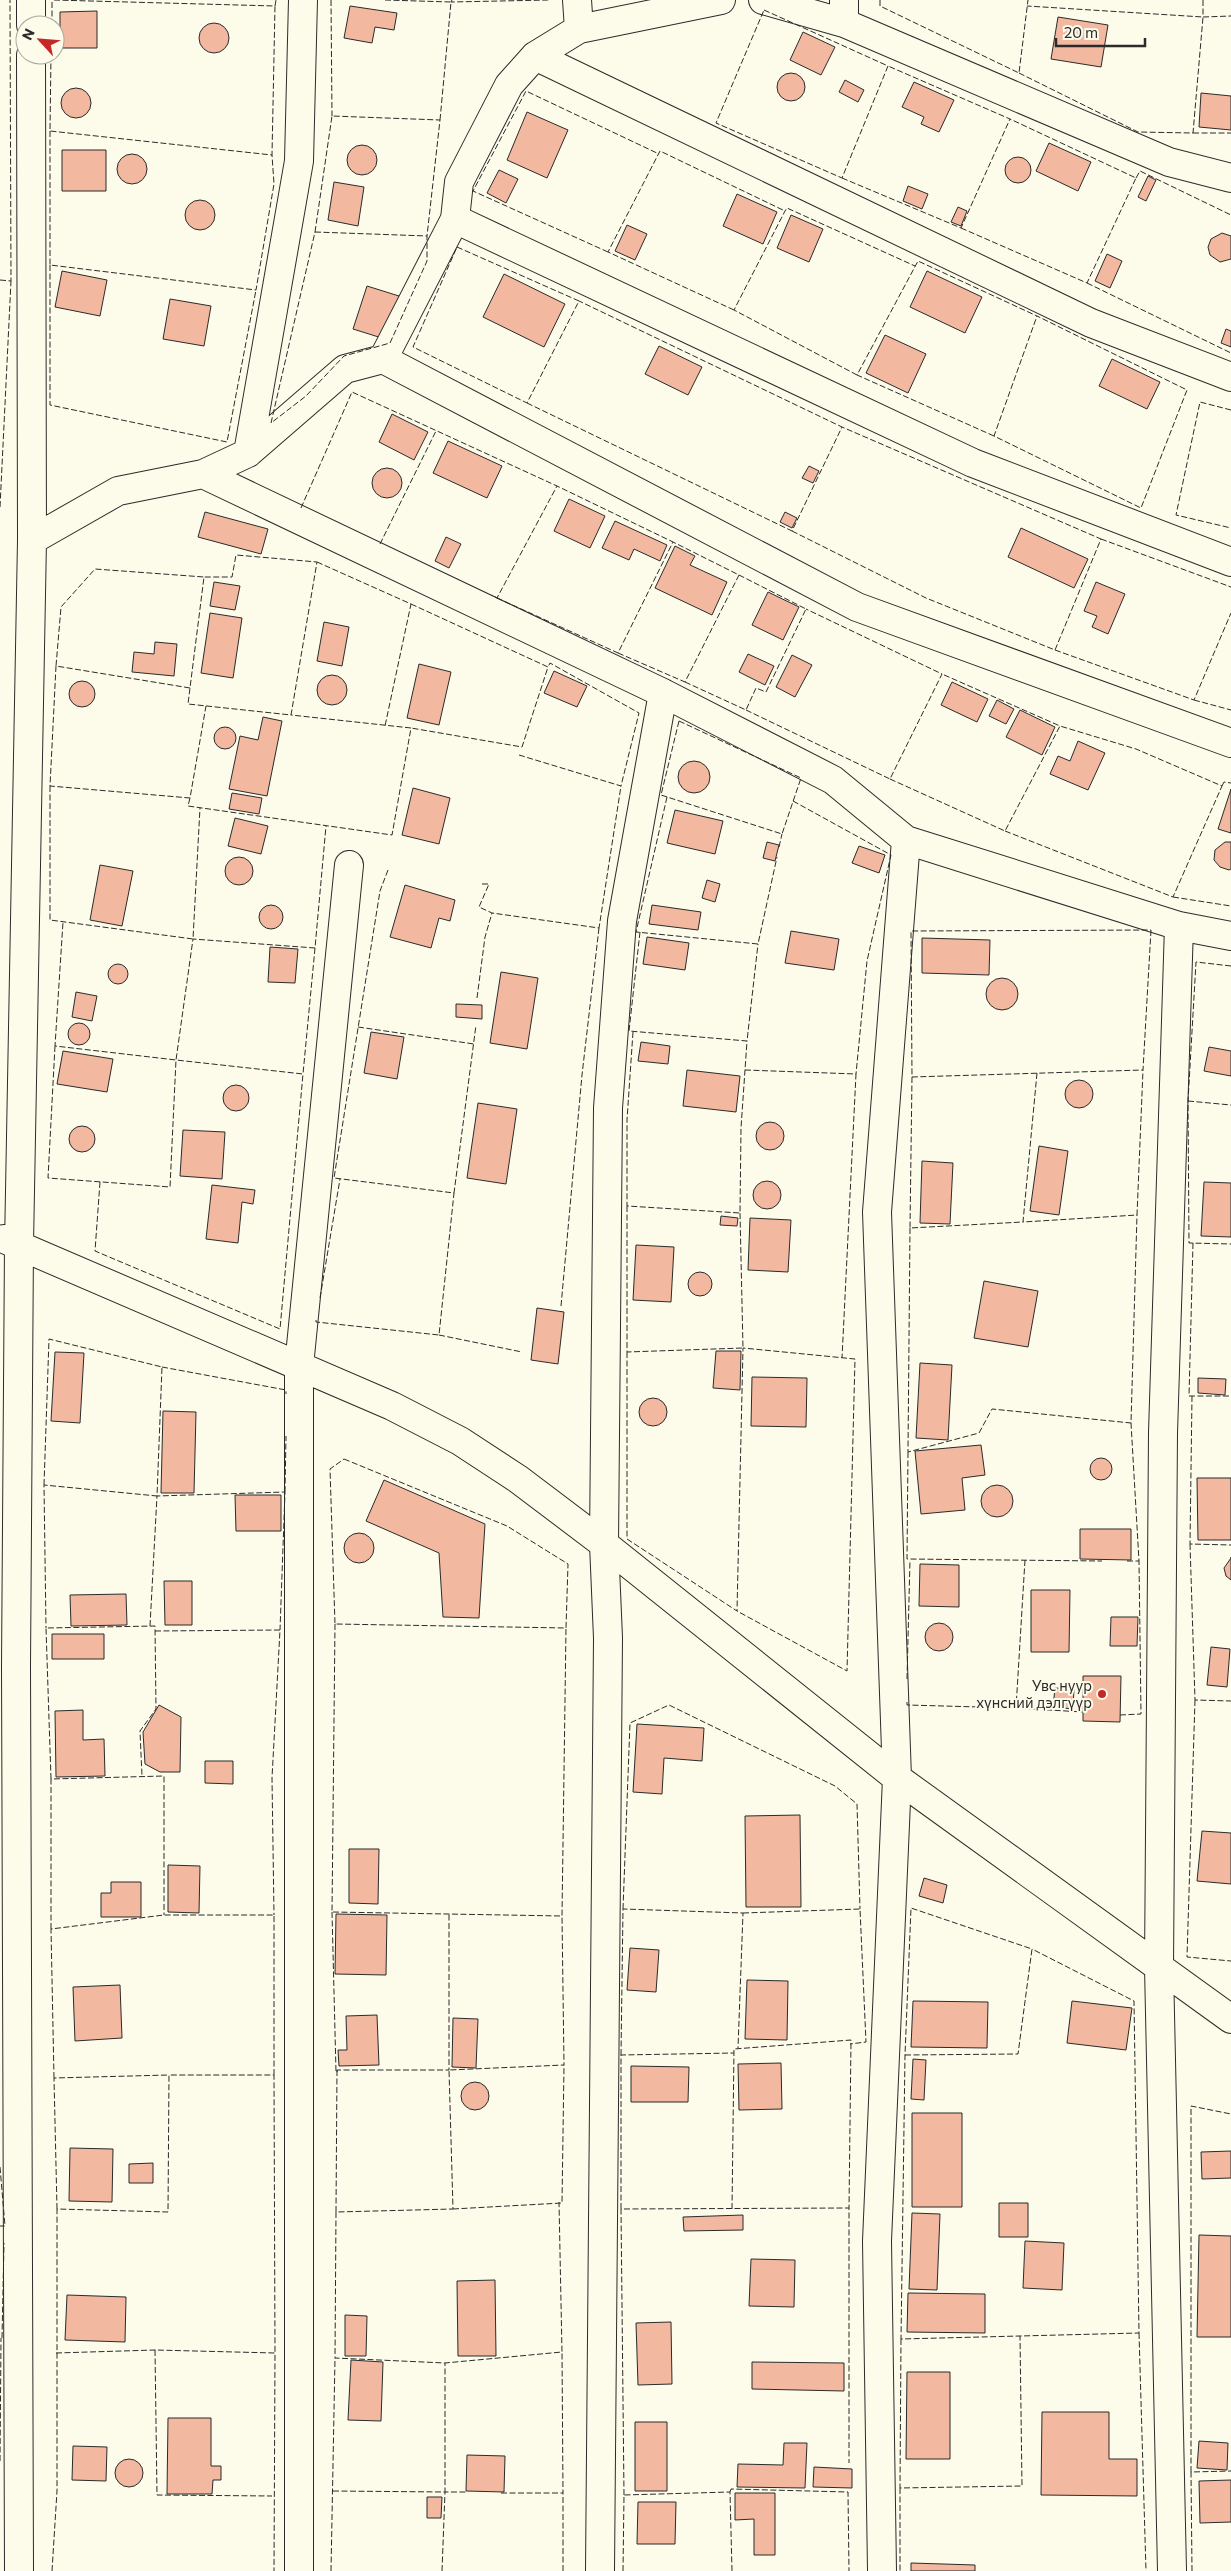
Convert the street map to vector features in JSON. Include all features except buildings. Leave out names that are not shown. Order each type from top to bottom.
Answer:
[{"type":"street","points":[[31,0],[31,15]]},
{"type":"street","points":[[248,453],[299,161],[303,0]]},
{"type":"street","points":[[577,0],[579,29]]},
{"type":"street","points":[[383,359],[455,219],[459,182],[509,85],[535,56],[579,29],[721,0]]},
{"type":"street","points":[[763,0],[844,11],[1169,162],[1231,178]]},
{"type":"street","points":[[535,56],[1091,323],[1231,377]]},
{"type":"street","points":[[19,2571],[16,1676],[9,1241],[32,540],[31,65]]},
{"type":"street","points":[[455,219],[973,463],[1231,562]]},
{"type":"street","points":[[32,540],[118,491],[203,474],[248,453],[345,369],[383,359],[857,607],[1231,743]]},
{"type":"street","points":[[203,474],[663,693],[833,780],[906,840],[1179,926],[1231,936]]},
{"type":"street","points":[[600,2571],[608,1638],[604,1544],[609,1098],[622,921],[663,693]]},
{"type":"street","points":[[882,2571],[877,2241],[898,1778],[877,1212],[906,840]]},
{"type":"street","points":[[299,2571],[300,1366],[349,865]]},
{"type":"street","points":[[1172,2571],[1159,1967],[1163,1433],[1179,926]]},
{"type":"street","points":[[9,1241],[392,1406],[460,1441],[518,1479],[604,1544],[898,1778],[1231,2018]]},
{"type":"fence","points":[[0,280],[11,281],[10,0]]},
{"type":"fence","points":[[52,0],[52,15]]},
{"type":"fence","points":[[54,0],[275,6],[276,0]]},
{"type":"fence","points":[[331,0],[332,116]]},
{"type":"fence","points":[[385,0],[451,2],[440,120]]},
{"type":"fence","points":[[452,0],[451,2],[549,0]]},
{"type":"fence","points":[[880,0],[880,6],[1019,73],[1028,0]]},
{"type":"fence","points":[[1203,0],[1203,17],[1231,16]]},
{"type":"fence","points":[[51,65],[50,131],[272,155],[275,6]]},
{"type":"fence","points":[[1019,73],[1138,132],[1193,133],[1203,17],[1027,6]]},
{"type":"fence","points":[[764,10],[888,66],[842,178],[716,123],[764,10]]},
{"type":"fence","points":[[842,178],[961,228],[1010,119],[888,66]]},
{"type":"fence","points":[[608,252],[473,191],[526,91],[659,154]]},
{"type":"fence","points":[[315,232],[332,116],[440,120],[427,236]]},
{"type":"fence","points":[[961,228],[1087,283],[1136,178],[1010,119]]},
{"type":"fence","points":[[50,131],[50,265],[256,290],[274,184],[272,155]]},
{"type":"fence","points":[[1193,133],[1231,133]]},
{"type":"fence","points":[[734,310],[608,252],[660,151],[785,211]]},
{"type":"fence","points":[[1136,178],[1140,171],[1231,215]]},
{"type":"fence","points":[[857,375],[734,310],[785,211],[787,208],[915,266]]},
{"type":"fence","points":[[315,232],[427,236],[427,261],[390,343],[344,356],[306,396],[271,423],[315,232]]},
{"type":"fence","points":[[457,247],[579,301],[527,403],[413,347],[457,247]]},
{"type":"fence","points":[[994,436],[857,375],[918,261],[1037,316],[1187,390],[1141,508],[994,436],[1037,316]]},
{"type":"fence","points":[[50,265],[50,405],[227,442],[256,290]]},
{"type":"fence","points":[[0,507],[11,281]]},
{"type":"fence","points":[[1087,283],[1231,353]]},
{"type":"fence","points":[[527,403],[792,531],[842,427],[579,301]]},
{"type":"fence","points":[[301,508],[352,392],[557,486],[497,598],[492,595]]},
{"type":"fence","points":[[1231,410],[1200,402],[1176,515],[1231,528]]},
{"type":"fence","points":[[792,531],[926,598],[1055,650],[1101,539],[842,427]]},
{"type":"fence","points":[[380,544],[436,431]]},
{"type":"fence","points":[[497,598],[618,653],[673,542],[557,486]]},
{"type":"fence","points":[[1101,539],[1231,587]]},
{"type":"fence","points":[[618,653],[685,682],[739,575],[673,542]]},
{"type":"fence","points":[[190,688],[56,666],[61,607],[95,569],[204,577],[188,704],[291,715],[317,562],[236,555],[232,577],[204,577]]},
{"type":"fence","points":[[317,562],[411,604],[385,726]]},
{"type":"fence","points":[[685,682],[746,710],[756,688],[766,692],[806,609],[739,575]]},
{"type":"fence","points":[[411,604],[548,667],[522,747],[411,728]]},
{"type":"fence","points":[[746,710],[890,779],[942,674],[806,609]]},
{"type":"fence","points":[[1055,650],[1194,700],[1231,613]]},
{"type":"fence","points":[[519,755],[621,786],[639,713],[550,663],[548,667]]},
{"type":"fence","points":[[56,666],[50,786],[190,798],[206,706]]},
{"type":"fence","points":[[890,779],[1005,831],[1060,726],[942,674]]},
{"type":"fence","points":[[1194,700],[1231,710]]},
{"type":"fence","points":[[190,798],[188,806],[392,835],[411,728],[291,715]]},
{"type":"fence","points":[[679,721],[801,778],[782,834],[661,795],[679,721]]},
{"type":"fence","points":[[1005,831],[1173,897],[1222,786],[1136,749],[1060,726]]},
{"type":"fence","points":[[1222,786],[1224,782],[1231,783]]},
{"type":"fence","points":[[50,786],[50,920],[193,939],[200,808]]},
{"type":"fence","points":[[482,884],[489,884],[479,907],[492,913],[599,928],[621,786]]},
{"type":"fence","points":[[667,797],[636,932],[758,944],[777,857]]},
{"type":"fence","points":[[793,801],[891,855],[867,961],[856,1074]]},
{"type":"fence","points":[[315,948],[303,1074],[176,1060],[193,939],[315,948],[326,826]]},
{"type":"fence","points":[[779,847],[782,834]]},
{"type":"fence","points":[[388,870],[380,891],[334,1178],[454,1193],[476,1025]]},
{"type":"fence","points":[[1173,897],[1231,906]]},
{"type":"fence","points":[[477,998],[485,937],[492,913]]},
{"type":"fence","points":[[55,1046],[48,1178],[170,1187],[176,1060],[55,1046],[63,922]]},
{"type":"fence","points":[[561,1306],[582,1075],[599,928]]},
{"type":"fence","points":[[1151,930],[1143,1070],[912,1077],[911,931],[1151,930]]},
{"type":"fence","points":[[640,932],[629,1031],[747,1041],[758,944]]},
{"type":"fence","points":[[1231,966],[1196,962],[1188,1101],[1189,1243],[1231,1244]]},
{"type":"fence","points":[[358,1027],[474,1044]]},
{"type":"fence","points":[[633,1032],[627,1120],[627,1206],[740,1213],[741,1128],[747,1041]]},
{"type":"fence","points":[[745,1070],[856,1074],[842,1358]]},
{"type":"fence","points":[[1037,1073],[1023,1222],[1137,1215],[1143,1070]]},
{"type":"fence","points":[[100,1182],[95,1251],[280,1329],[303,1074]]},
{"type":"fence","points":[[912,1077],[910,1228],[1023,1222]]},
{"type":"fence","points":[[1188,1101],[1231,1105]]},
{"type":"fence","points":[[320,1298],[340,1179]]},
{"type":"fence","points":[[316,1320],[316,1322],[439,1335],[454,1193]]},
{"type":"fence","points":[[627,1206],[627,1352],[743,1348],[740,1213]]},
{"type":"fence","points":[[910,1228],[908,1452],[979,1433],[992,1409],[1131,1423],[1137,1215]]},
{"type":"fence","points":[[1193,1243],[1189,1396],[1231,1396]]},
{"type":"fence","points":[[439,1335],[522,1352]]},
{"type":"fence","points":[[44,1485],[49,1339],[162,1367],[157,1496],[44,1485],[46,1628]]},
{"type":"fence","points":[[627,1352],[627,1539],[737,1611],[743,1348],[855,1359],[847,1671],[737,1611]]},
{"type":"fence","points":[[162,1367],[286,1390],[286,1394]]},
{"type":"fence","points":[[1192,1396],[1190,1544],[1231,1545]]},
{"type":"fence","points":[[1127,1561],[1139,1561],[1131,1423]]},
{"type":"fence","points":[[285,1492],[286,1436]]},
{"type":"fence","points":[[908,1452],[907,1559],[1102,1561]]},
{"type":"fence","points":[[344,1459],[507,1526],[568,1564],[566,1628],[335,1624],[330,1469],[344,1459]]},
{"type":"fence","points":[[150,1626],[157,1496],[285,1492],[280,1630]]},
{"type":"fence","points":[[1190,1544],[1195,1700],[1231,1701]]},
{"type":"fence","points":[[907,1679],[910,1560]]},
{"type":"fence","points":[[1025,1560],[1016,1708],[1083,1712]]},
{"type":"fence","points":[[1120,1715],[1141,1714],[1139,1561]]},
{"type":"fence","points":[[335,1624],[332,1912],[562,1916],[566,1628]]},
{"type":"fence","points":[[51,1779],[46,1628],[155,1626],[156,1709],[140,1731],[142,1776]]},
{"type":"fence","points":[[155,1631],[280,1630],[272,1778],[274,1915]]},
{"type":"fence","points":[[1195,1700],[1187,1957],[1231,1961]]},
{"type":"fence","points":[[907,1702],[907,1705],[1016,1708]]},
{"type":"fence","points":[[623,1909],[630,1723],[669,1705],[835,1786],[857,1804],[860,1909]]},
{"type":"fence","points":[[51,1929],[51,1779],[164,1776],[164,1915]]},
{"type":"fence","points":[[905,2055],[1018,2054],[1032,1949],[911,1908],[905,2055],[901,2339],[1139,2333],[1134,2001],[1032,1949]]},
{"type":"fence","points":[[621,2055],[623,1909],[743,1913],[738,2048]]},
{"type":"fence","points":[[743,1913],[860,1909],[866,2042],[850,2044]]},
{"type":"fence","points":[[332,1912],[336,2072]]},
{"type":"fence","points":[[337,2072],[337,2070],[449,2070],[449,1914]]},
{"type":"fence","points":[[54,2078],[51,1929],[164,1915],[274,1915],[274,2075]]},
{"type":"fence","points":[[337,2070],[336,2212],[453,2209],[449,2070],[564,2065],[562,1916]]},
{"type":"fence","points":[[732,2209],[734,2049],[851,2040],[849,2208]]},
{"type":"fence","points":[[621,2209],[621,2055],[734,2053]]},
{"type":"fence","points":[[453,2209],[562,2203],[564,2065]]},
{"type":"fence","points":[[57,2209],[54,2078],[169,2075]]},
{"type":"fence","points":[[52,2571],[57,2491],[57,2209],[168,2212],[169,2075],[274,2075],[275,2353]]},
{"type":"fence","points":[[1191,2472],[1191,2106],[1231,2114]]},
{"type":"fence","points":[[0,2167],[5,2226],[0,2226]]},
{"type":"fence","points":[[336,2212],[335,2358],[445,2363],[562,2352],[559,2202]]},
{"type":"fence","points":[[624,2495],[621,2209],[849,2208],[849,2463]]},
{"type":"fence","points":[[2,2338],[4,2243]]},
{"type":"fence","points":[[1139,2333],[1146,2571]]},
{"type":"fence","points":[[901,2339],[900,2488],[1022,2486],[1020,2336]]},
{"type":"fence","points":[[0,2461],[1,2338]]},
{"type":"fence","points":[[155,2350],[157,2495],[272,2496]]},
{"type":"fence","points":[[56,2353],[155,2350],[275,2353],[274,2571]]},
{"type":"fence","points":[[501,2493],[563,2493],[562,2352]]},
{"type":"fence","points":[[331,2571],[335,2358]]},
{"type":"fence","points":[[333,2491],[445,2492],[445,2363]]},
{"type":"fence","points":[[1192,2571],[1191,2472],[1231,2471]]},
{"type":"fence","points":[[900,2488],[900,2571]]},
{"type":"fence","points":[[730,2492],[731,2489],[848,2492],[849,2571]]},
{"type":"fence","points":[[442,2571],[445,2492],[468,2492]]},
{"type":"fence","points":[[623,2571],[624,2495],[730,2492],[732,2571]]},
{"type":"fence","points":[[563,2493],[563,2571]]},
{"type":"place","name":"Увс нуур хүнсний дэлгүүр","points":[[1102,1694]]}]
